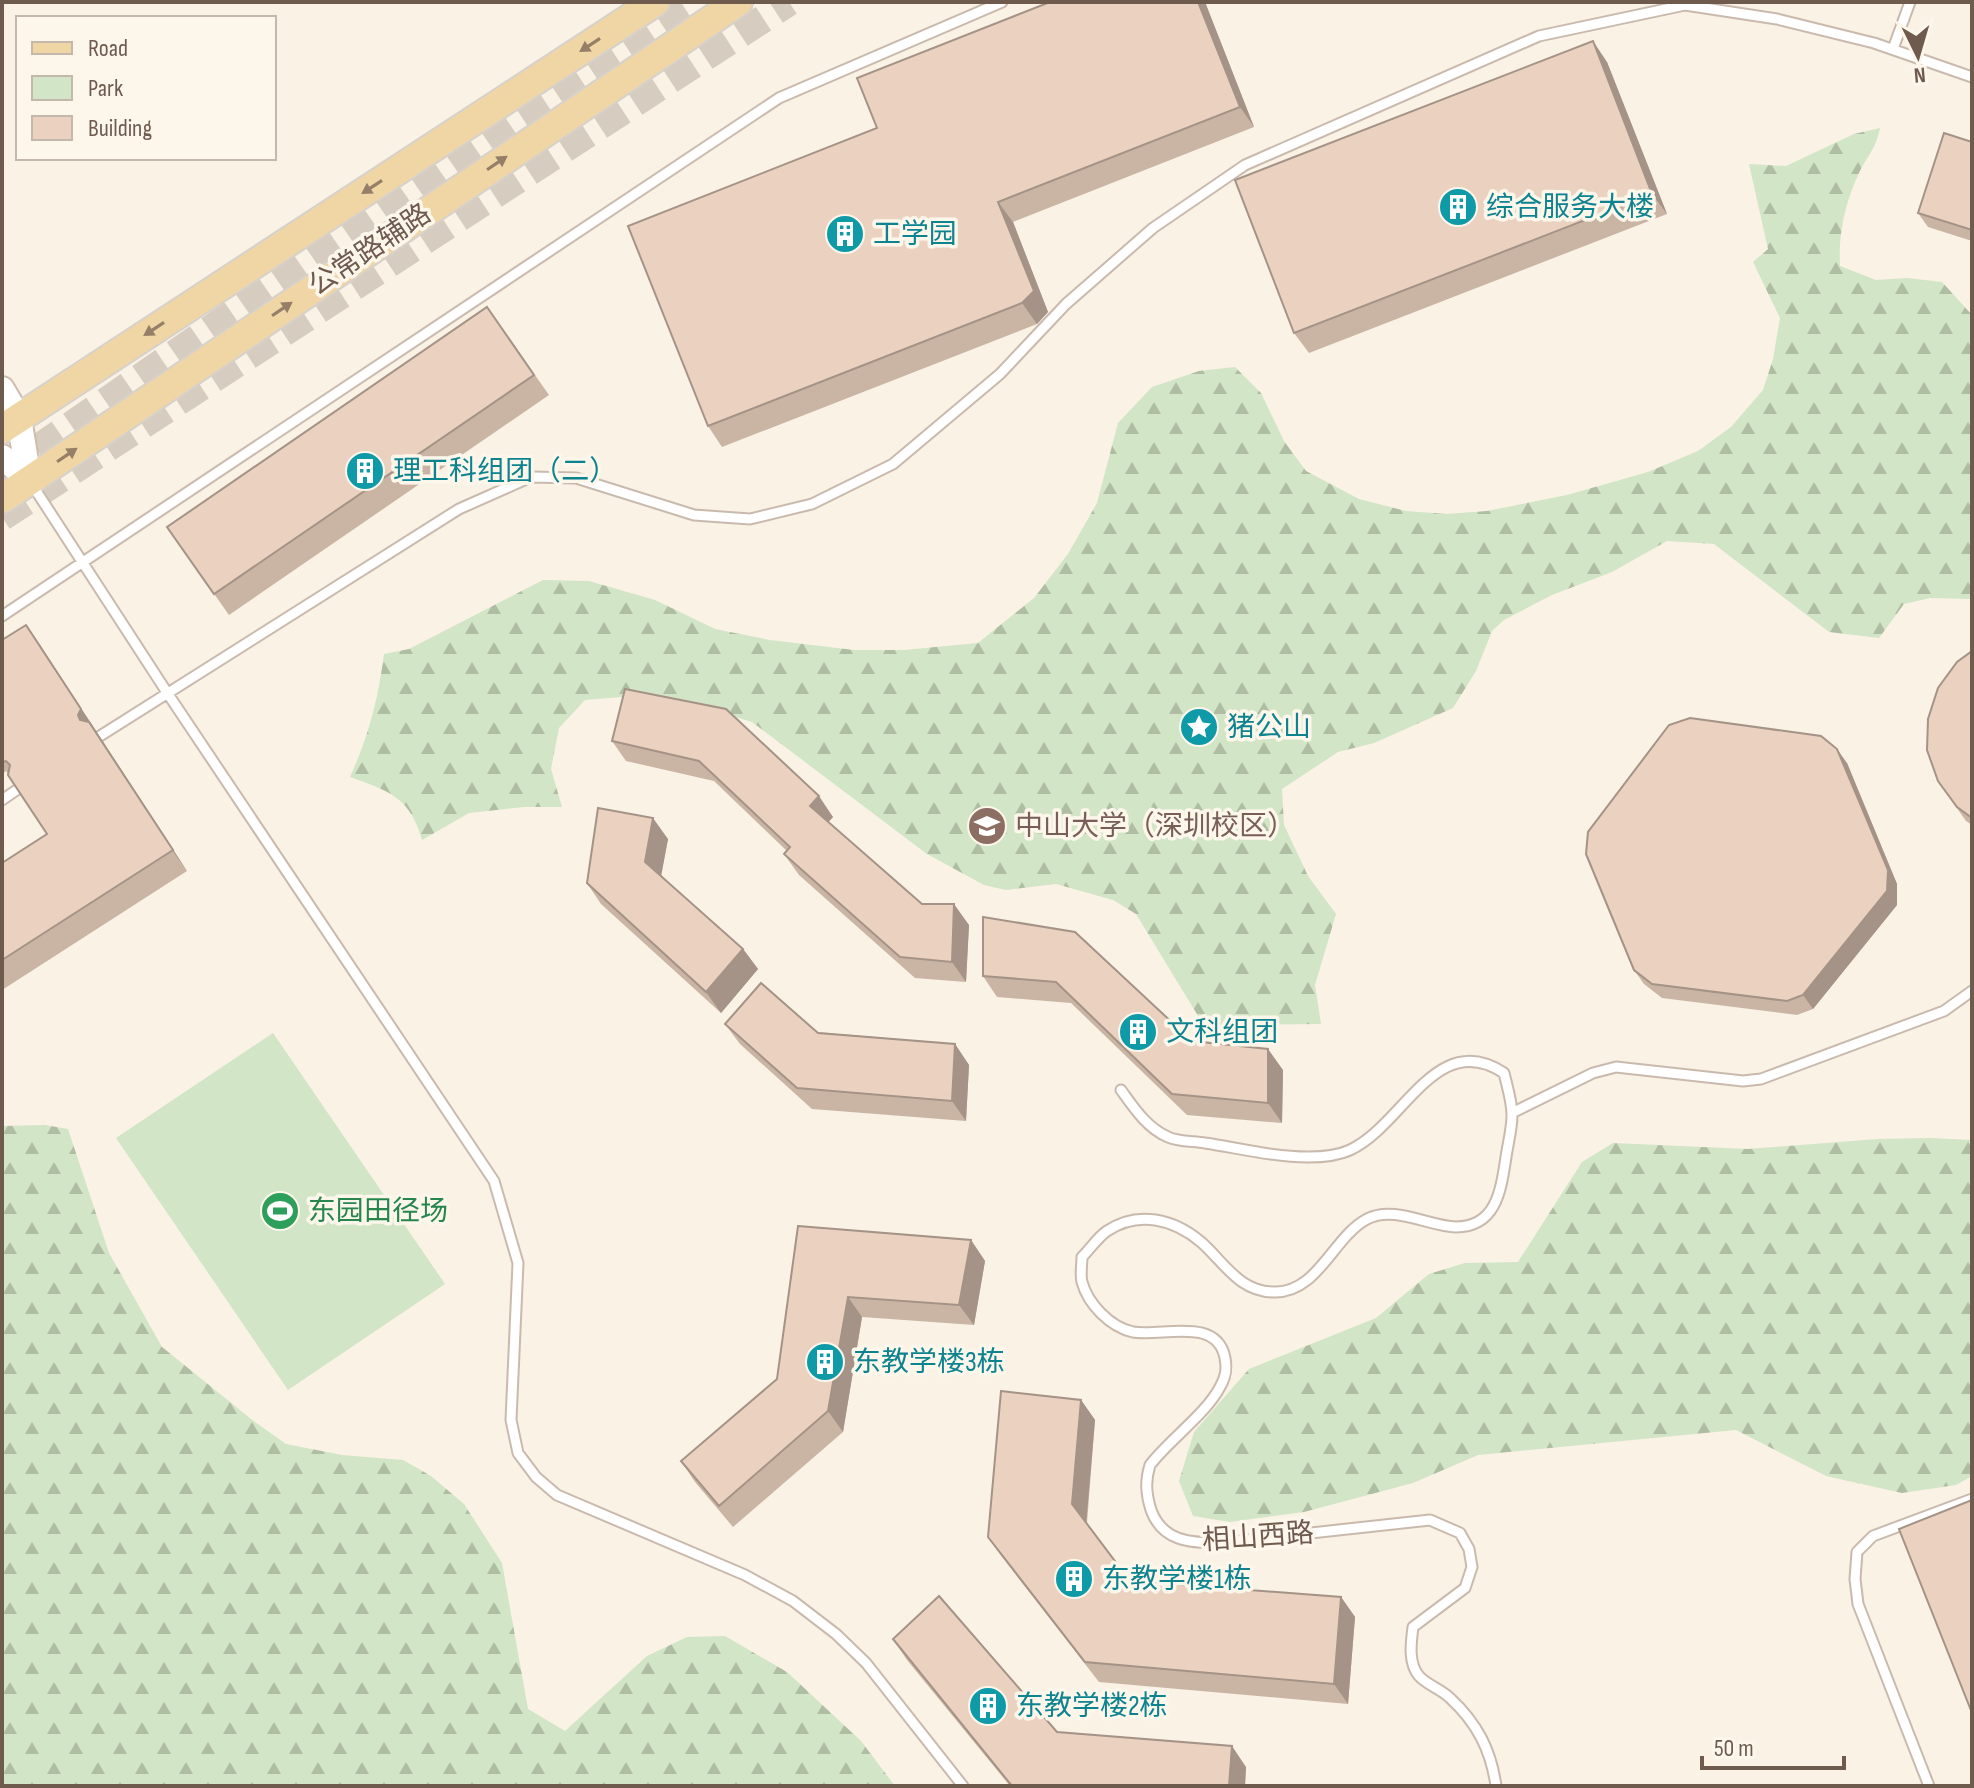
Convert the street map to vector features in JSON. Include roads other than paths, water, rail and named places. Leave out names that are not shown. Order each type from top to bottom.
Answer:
[{"type":"main road","name":"公常路辅路","points":[[10,424],[655,2]]},
{"type":"main road","name":"公常路辅路","points":[[2,499],[738,2]]},
{"type":"main road","points":[[2,389],[29,480]]},
{"type":"main road","points":[[2,457],[29,480]]},
{"type":"lane","points":[[2,616],[779,98],[1002,2]]},
{"type":"lane","points":[[1893,49],[1910,2]]},
{"type":"lane","points":[[100,736],[459,509],[531,477],[576,478],[694,515],[750,519],[812,504],[893,464],[1000,374],[1066,304],[1153,228],[1245,165],[1539,36],[1685,5],[1777,19],[1893,49],[1972,77]]},
{"type":"lane","points":[[29,480],[168,694],[494,1181],[518,1263],[511,1420],[518,1453],[536,1477],[557,1495],[694,1556],[745,1575],[793,1601],[836,1634],[866,1663],[958,1784]]},
{"type":"lane","points":[[2,800],[18,789]]},
{"type":"lane","points":[[1512,1113],[1593,1073],[1616,1067],[1743,1081],[1761,1079],[1944,1011],[1972,991]]},
{"type":"lane","name":"相山西路","points":[[1121,1090],[1139,1116],[1169,1138],[1304,1157],[1328,1156],[1351,1150],[1379,1128],[1444,1066],[1465,1060],[1487,1062],[1504,1073],[1512,1113],[1500,1195],[1488,1216],[1472,1225],[1438,1225],[1401,1216],[1383,1215],[1368,1219],[1355,1228],[1310,1277],[1296,1287],[1276,1293],[1256,1289],[1236,1279],[1201,1242],[1174,1224],[1148,1218],[1132,1219],[1106,1231],[1082,1257],[1081,1281],[1094,1304],[1106,1318],[1121,1328],[1135,1332],[1198,1332],[1211,1335],[1223,1350],[1227,1370],[1220,1388],[1150,1465],[1146,1479],[1147,1498],[1154,1519],[1164,1532],[1196,1543],[1219,1543],[1430,1520],[1460,1533],[1469,1549],[1472,1567],[1465,1588],[1413,1627],[1411,1660],[1419,1675],[1449,1696],[1474,1725],[1489,1749],[1496,1786]]},
{"type":"lane","points":[[1929,1786],[1858,1604],[1855,1579],[1857,1552],[1873,1536],[1972,1499]]},
{"type":"tunnel","points":[[2,473],[490,136],[694,2]]},
{"type":"tunnel","points":[[2,517],[789,2]]},
{"type":"place","name":"综合服务大楼","points":[[1458,207]]},
{"type":"place","name":"工学园","points":[[845,234]]},
{"type":"place","name":"理工科组团（二）","points":[[365,471]]},
{"type":"place","name":"猪公山","points":[[1199,727]]},
{"type":"place","name":"中山大学（深圳校区）","points":[[987,826]]},
{"type":"place","name":"文科组团","points":[[1138,1032]]},
{"type":"place","name":"东园田径场","points":[[280,1211]]},
{"type":"place","name":"东教学楼3栋","points":[[825,1362]]},
{"type":"place","name":"东教学楼1栋","points":[[1074,1579]]},
{"type":"place","name":"东教学楼2栋","points":[[988,1706]]}]
